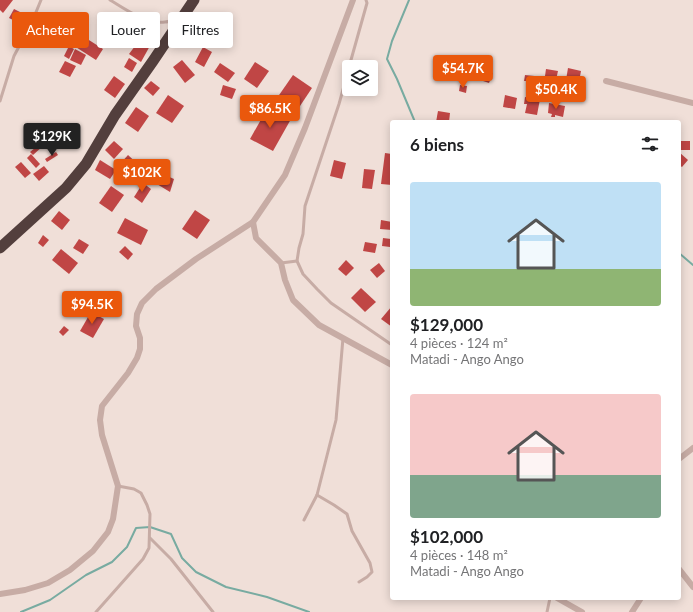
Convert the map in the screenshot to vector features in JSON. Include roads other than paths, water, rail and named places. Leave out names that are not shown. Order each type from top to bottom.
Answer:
[{"type":"highway","points":[[186,12],[194,0]]},
{"type":"highway","points":[[0,248],[66,188],[86,164],[115,115],[168,39]]},
{"type":"street","points":[[0,594],[25,590],[48,583],[70,570],[93,551],[108,532],[114,519],[118,486],[102,436],[100,420],[102,406],[128,373],[137,358],[140,349],[140,338],[136,326],[137,314],[142,303],[156,289],[196,259],[253,222],[285,175],[305,128],[353,0]]},
{"type":"street","points":[[606,80],[693,103]]},
{"type":"street","points":[[253,222],[256,238],[281,263],[285,280],[293,300],[319,324],[390,364]]},
{"type":"street","points":[[681,457],[693,448]]},
{"type":"street","points":[[681,572],[693,587]]},
{"type":"street","points":[[561,600],[582,612]]},
{"type":"street","points":[[632,612],[640,600]]},
{"type":"lane","points":[[0,101],[14,56],[32,22],[41,0]]},
{"type":"lane","points":[[110,0],[147,20],[164,23],[168,22]]},
{"type":"lane","points":[[351,60],[367,3],[366,0]]},
{"type":"lane","points":[[342,93],[306,206],[303,234],[297,262],[304,274],[331,303],[390,344]]},
{"type":"lane","points":[[281,263],[297,262]]},
{"type":"lane","points":[[304,520],[317,495],[336,420],[343,338]]},
{"type":"lane","points":[[96,612],[143,559],[149,548],[150,514],[141,493],[134,489],[118,486]]},
{"type":"lane","points":[[317,495],[347,514],[352,531],[370,563],[372,572],[368,577],[359,582]]},
{"type":"lane","points":[[150,538],[171,559],[213,612]]},
{"type":"lane","points":[[547,612],[550,600]]},
{"type":"waterway","points":[[409,0],[392,41],[387,59],[414,120]]},
{"type":"waterway","points":[[681,255],[693,265]]},
{"type":"waterway","points":[[21,612],[50,600],[86,575],[112,562],[127,547],[136,528],[150,527],[171,534],[182,558],[196,572],[226,587],[267,597],[309,612]]}]
